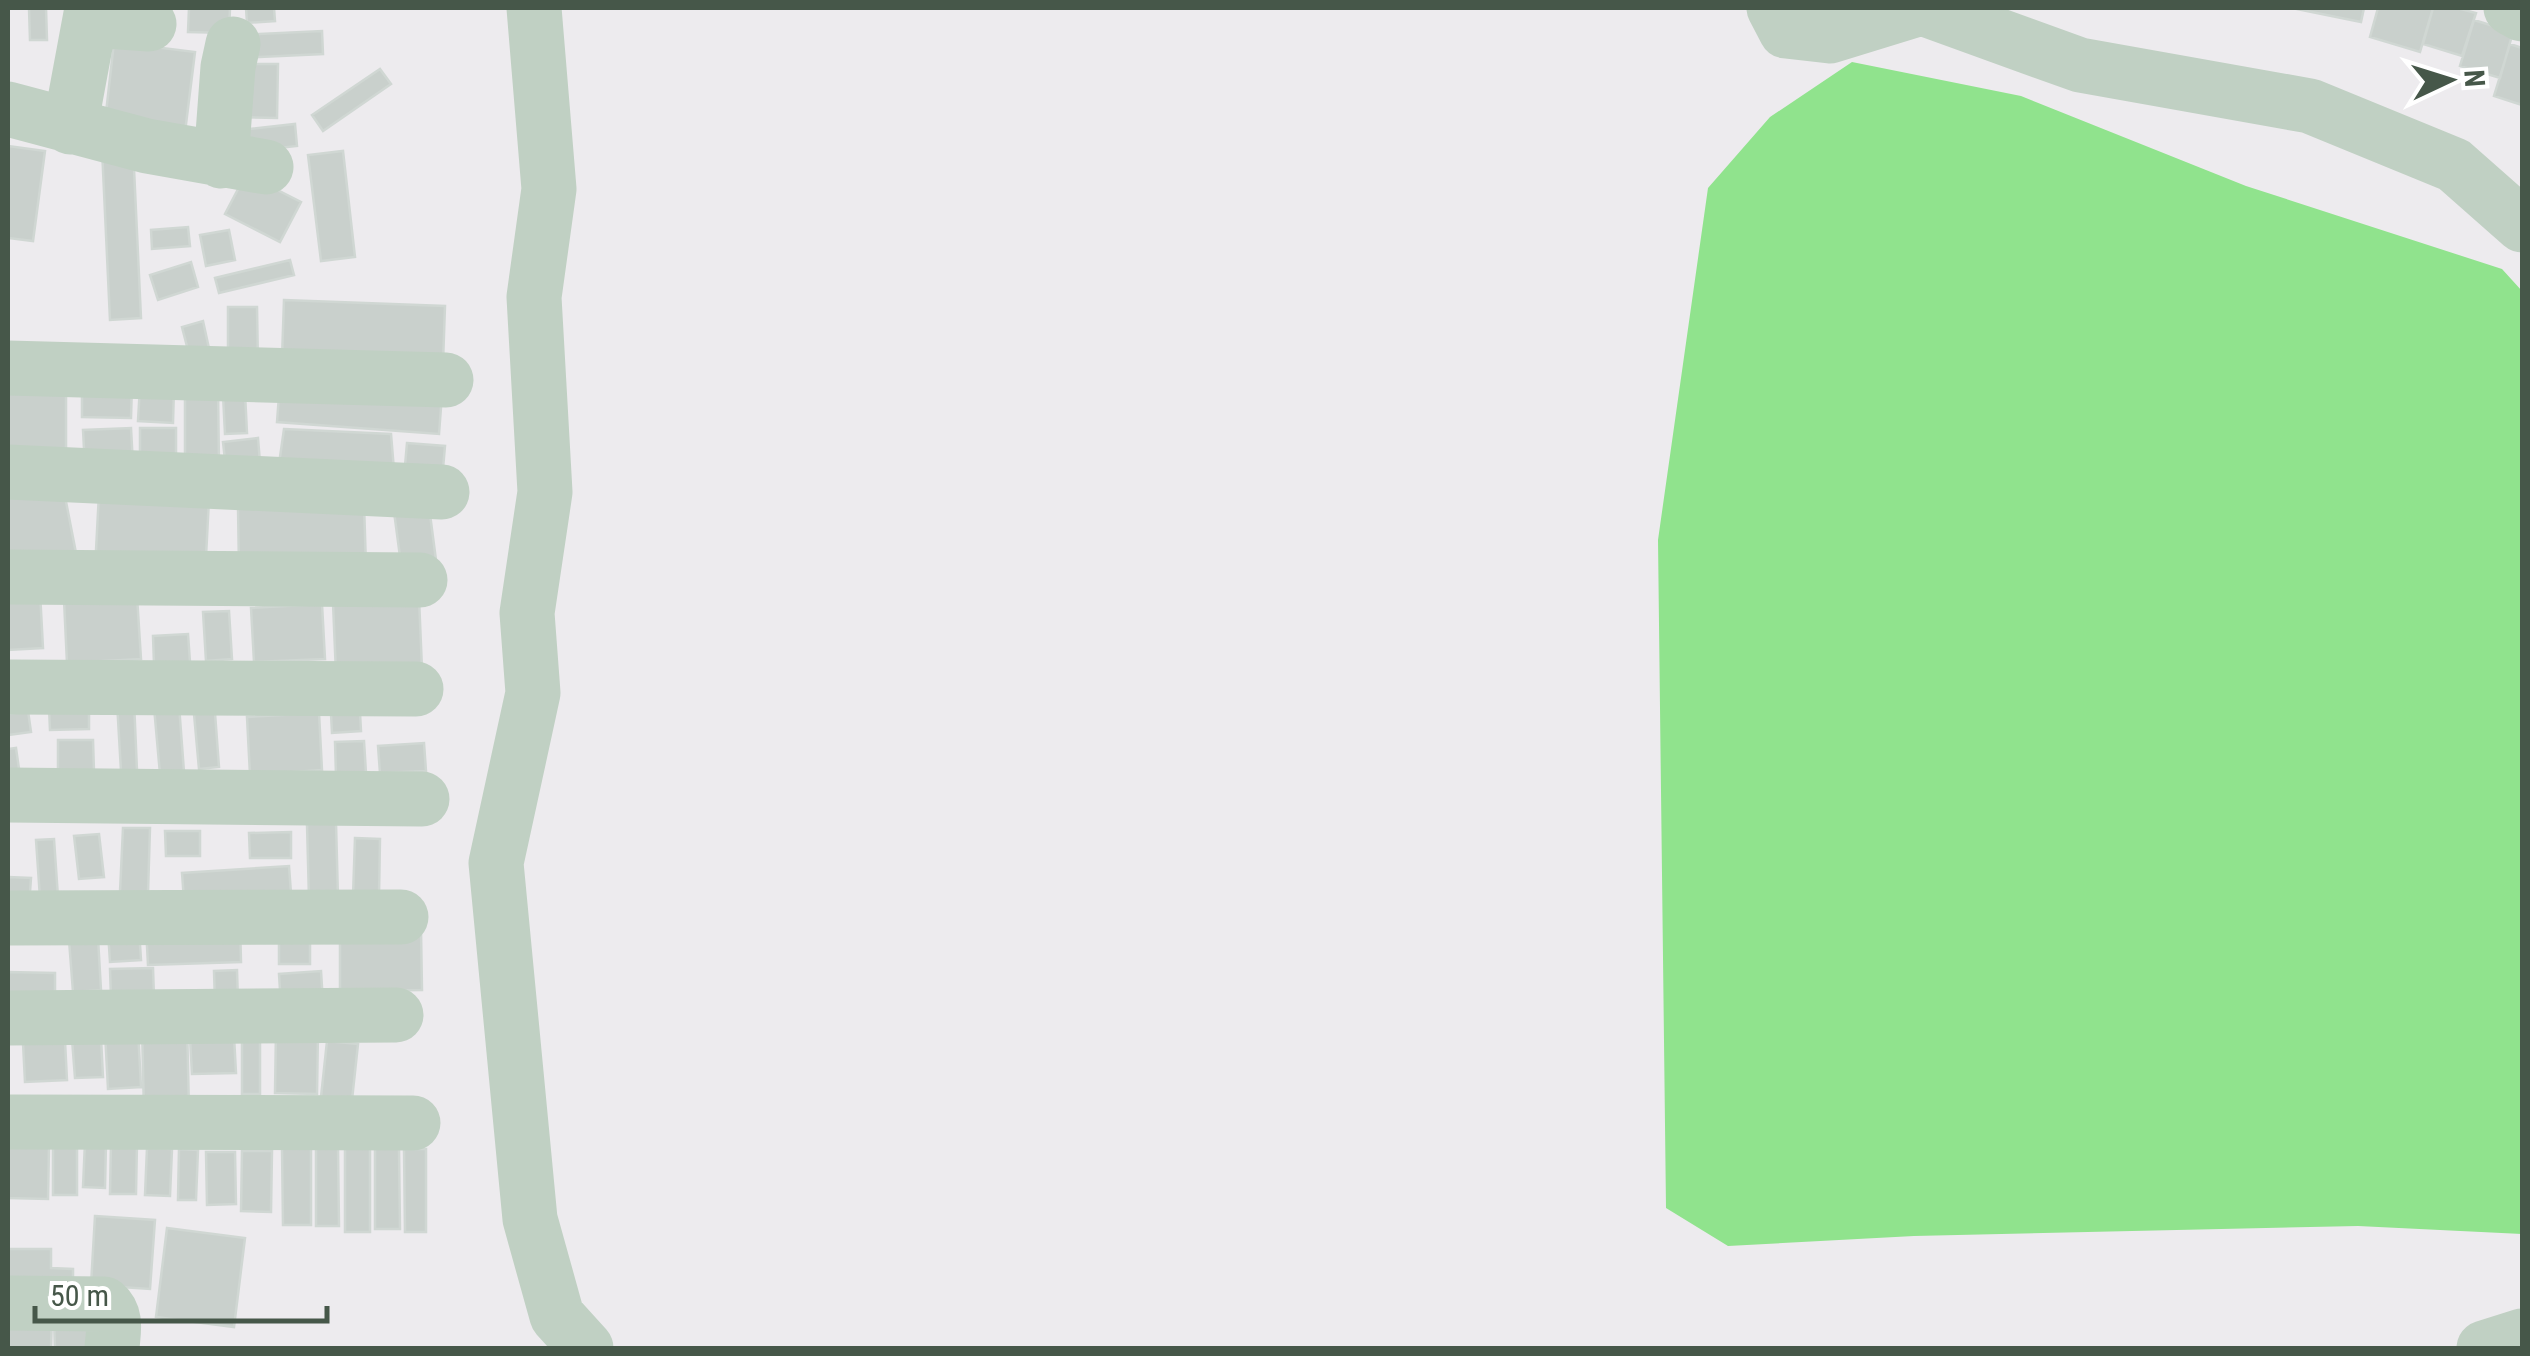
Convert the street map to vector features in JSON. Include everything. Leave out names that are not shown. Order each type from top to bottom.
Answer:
[{"type":"street","points":[[534,8],[549,189],[534,298],[544,492],[527,613],[532,692],[496,863],[530,1219],[560,1338]]},
{"type":"street","points":[[1774,8],[1786,31],[1830,36],[1922,8],[2080,64],[2310,106],[2454,164],[2522,225]]},
{"type":"street","points":[[2511,8],[2522,14]]},
{"type":"street","points":[[70,127],[92,14],[106,21],[149,24]]},
{"type":"street","points":[[8,109],[70,127],[243,164],[228,67],[233,44]]},
{"type":"street","points":[[8,368],[446,380]]},
{"type":"street","points":[[8,472],[442,492]]},
{"type":"street","points":[[8,577],[420,580]]},
{"type":"street","points":[[8,687],[416,689]]},
{"type":"street","points":[[8,795],[422,799]]},
{"type":"street","points":[[8,918],[401,917]]},
{"type":"street","points":[[8,1018],[396,1015]]},
{"type":"street","points":[[8,1122],[413,1123]]},
{"type":"street","points":[[8,1302],[104,1304],[114,1320],[112,1348]]},
{"type":"street","points":[[2484,1348],[2522,1336]]},
{"type":"shaded area","points":[[1852,62],[2021,96],[2246,186],[2502,269],[2522,291],[2522,1234],[2358,1226],[1914,1236],[1728,1246],[1666,1208],[1658,540],[1708,188],[1770,117]]},
{"type":"building","points":[[29,8],[46,8],[47,40],[30,40]]},
{"type":"building","points":[[189,8],[230,8],[229,33],[188,32]]},
{"type":"building","points":[[246,8],[274,8],[275,21],[247,23]]},
{"type":"building","points":[[2292,8],[2364,8],[2361,22]]},
{"type":"building","points":[[2378,8],[2433,8],[2420,52],[2370,37]]},
{"type":"building","points":[[2433,8],[2476,13],[2462,56],[2423,44]]},
{"type":"building","points":[[2474,20],[2513,32],[2500,78],[2460,66]]},
{"type":"building","points":[[322,31],[323,54],[239,58],[238,35]]},
{"type":"building","points":[[114,42],[195,52],[184,140],[104,131]]},
{"type":"building","points":[[2510,44],[2522,48],[2522,105],[2494,96]]},
{"type":"building","points":[[238,64],[278,64],[277,118],[237,117]]},
{"type":"building","points":[[380,69],[391,84],[323,131],[312,115]]},
{"type":"building","points":[[295,124],[297,146],[234,153],[231,131]]},
{"type":"building","points":[[8,146],[45,151],[33,241],[8,238]]},
{"type":"building","points":[[133,147],[141,318],[110,320],[102,149]]},
{"type":"building","points":[[343,151],[355,257],[321,261],[308,155]]},
{"type":"building","points":[[246,174],[301,202],[280,242],[225,214]]},
{"type":"building","points":[[188,227],[190,246],[152,249],[151,230]]},
{"type":"building","points":[[229,230],[235,260],[206,266],[200,235]]},
{"type":"building","points":[[290,260],[294,275],[219,293],[215,278]]},
{"type":"building","points":[[191,262],[198,287],[158,300],[150,275]]},
{"type":"building","points":[[284,300],[445,306],[443,363],[282,358]]},
{"type":"building","points":[[228,307],[257,307],[258,365],[228,365]]},
{"type":"building","points":[[203,321],[210,353],[190,358],[182,327]]},
{"type":"building","points":[[8,377],[66,377],[66,454],[8,455]]},
{"type":"building","points":[[280,382],[442,394],[439,434],[277,422]]},
{"type":"building","points":[[82,384],[132,385],[131,418],[82,417]]},
{"type":"building","points":[[140,386],[174,388],[173,423],[138,421]]},
{"type":"building","points":[[185,388],[218,388],[219,467],[185,467]]},
{"type":"building","points":[[245,393],[247,433],[225,434],[223,395]]},
{"type":"building","points":[[131,428],[133,465],[85,467],[83,430]]},
{"type":"building","points":[[140,428],[176,428],[176,467],[140,467]]},
{"type":"building","points":[[284,429],[391,434],[394,470],[277,478]]},
{"type":"building","points":[[258,438],[261,475],[227,478],[223,442]]},
{"type":"building","points":[[407,443],[445,446],[442,480],[404,477]]},
{"type":"building","points":[[62,481],[76,553],[8,565],[8,491]]},
{"type":"building","points":[[99,493],[209,499],[205,576],[95,570]]},
{"type":"building","points":[[428,499],[436,560],[401,564],[393,504]]},
{"type":"building","points":[[364,504],[366,566],[239,569],[238,507]]},
{"type":"building","points":[[40,592],[43,648],[8,650],[8,594]]},
{"type":"building","points":[[137,596],[141,659],[67,663],[64,600]]},
{"type":"building","points":[[419,598],[422,669],[336,674],[333,603]]},
{"type":"building","points":[[322,604],[325,659],[254,662],[251,608]]},
{"type":"building","points":[[229,611],[232,659],[206,661],[203,612]]},
{"type":"building","points":[[188,634],[190,662],[154,664],[153,636]]},
{"type":"building","points":[[134,701],[137,771],[121,771],[117,702]]},
{"type":"building","points":[[179,705],[184,772],[160,774],[154,707]]},
{"type":"building","points":[[89,706],[89,729],[50,730],[49,707]]},
{"type":"building","points":[[28,711],[31,732],[8,735],[8,714]]},
{"type":"building","points":[[215,713],[219,767],[199,769],[194,714]]},
{"type":"building","points":[[319,713],[322,770],[250,775],[247,717]]},
{"type":"building","points":[[360,713],[361,731],[332,733],[331,714]]},
{"type":"building","points":[[58,740],[93,740],[94,772],[58,772]]},
{"type":"building","points":[[364,741],[366,773],[336,775],[335,742]]},
{"type":"building","points":[[424,743],[426,771],[380,773],[378,746]]},
{"type":"building","points":[[16,748],[19,769],[8,771],[8,749]]},
{"type":"building","points":[[336,823],[338,898],[309,899],[307,824]]},
{"type":"building","points":[[123,828],[150,828],[148,893],[120,892]]},
{"type":"building","points":[[165,831],[200,831],[200,856],[166,856]]},
{"type":"building","points":[[291,832],[291,858],[250,858],[249,833]]},
{"type":"building","points":[[99,834],[104,877],[79,879],[74,836]]},
{"type":"building","points":[[355,838],[380,839],[379,896],[353,896]]},
{"type":"building","points":[[54,839],[58,897],[40,898],[36,840]]},
{"type":"building","points":[[289,866],[292,907],[185,914],[182,873]]},
{"type":"building","points":[[8,877],[31,878],[29,906],[8,904]]},
{"type":"building","points":[[240,924],[241,962],[148,965],[146,927]]},
{"type":"building","points":[[139,929],[141,960],[110,962],[108,931]]},
{"type":"building","points":[[421,930],[422,990],[340,991],[340,931]]},
{"type":"building","points":[[279,936],[310,936],[310,964],[279,964]]},
{"type":"building","points":[[98,938],[101,990],[73,992],[69,940]]},
{"type":"building","points":[[153,968],[154,997],[111,998],[110,969]]},
{"type":"building","points":[[237,970],[238,1002],[215,1003],[214,971]]},
{"type":"building","points":[[321,971],[323,1003],[281,1006],[279,974]]},
{"type":"building","points":[[8,972],[55,973],[55,1003],[8,1002]]},
{"type":"building","points":[[187,1024],[189,1110],[144,1112],[142,1025]]},
{"type":"building","points":[[138,1030],[141,1087],[108,1089],[105,1032]]},
{"type":"building","points":[[276,1030],[318,1031],[317,1094],[275,1093]]},
{"type":"building","points":[[242,1031],[260,1032],[260,1094],[242,1094]]},
{"type":"building","points":[[234,1036],[236,1073],[192,1074],[190,1038]]},
{"type":"building","points":[[101,1038],[103,1077],[75,1078],[72,1039]]},
{"type":"building","points":[[65,1041],[67,1080],[25,1082],[23,1043]]},
{"type":"building","points":[[327,1041],[358,1044],[352,1100],[321,1097]]},
{"type":"building","points":[[85,1142],[106,1143],[105,1188],[83,1187]]},
{"type":"building","points":[[111,1142],[137,1143],[136,1194],[110,1194]]},
{"type":"building","points":[[53,1143],[77,1144],[77,1195],[53,1195]]},
{"type":"building","points":[[8,1146],[49,1146],[48,1199],[8,1198]]},
{"type":"building","points":[[316,1147],[338,1147],[339,1226],[316,1226]]},
{"type":"building","points":[[147,1148],[172,1149],[170,1196],[145,1195]]},
{"type":"building","points":[[282,1148],[311,1148],[311,1225],[283,1225]]},
{"type":"building","points":[[345,1148],[370,1148],[370,1232],[345,1232]]},
{"type":"building","points":[[375,1148],[399,1148],[400,1229],[375,1229]]},
{"type":"building","points":[[179,1149],[198,1150],[196,1200],[178,1200]]},
{"type":"building","points":[[404,1149],[426,1149],[426,1232],[405,1232]]},
{"type":"building","points":[[242,1151],[272,1151],[271,1212],[241,1211]]},
{"type":"building","points":[[206,1152],[235,1152],[236,1204],[207,1205]]},
{"type":"building","points":[[95,1216],[155,1220],[150,1289],[91,1285]]},
{"type":"building","points":[[167,1228],[245,1238],[234,1327],[156,1317]]},
{"type":"building","points":[[8,1249],[51,1249],[51,1268],[73,1269],[73,1296],[8,1296]]},
{"type":"building","points":[[8,1310],[52,1313],[51,1348],[8,1348]]},
{"type":"building","points":[[106,1319],[108,1348],[55,1348],[54,1320]]}]
